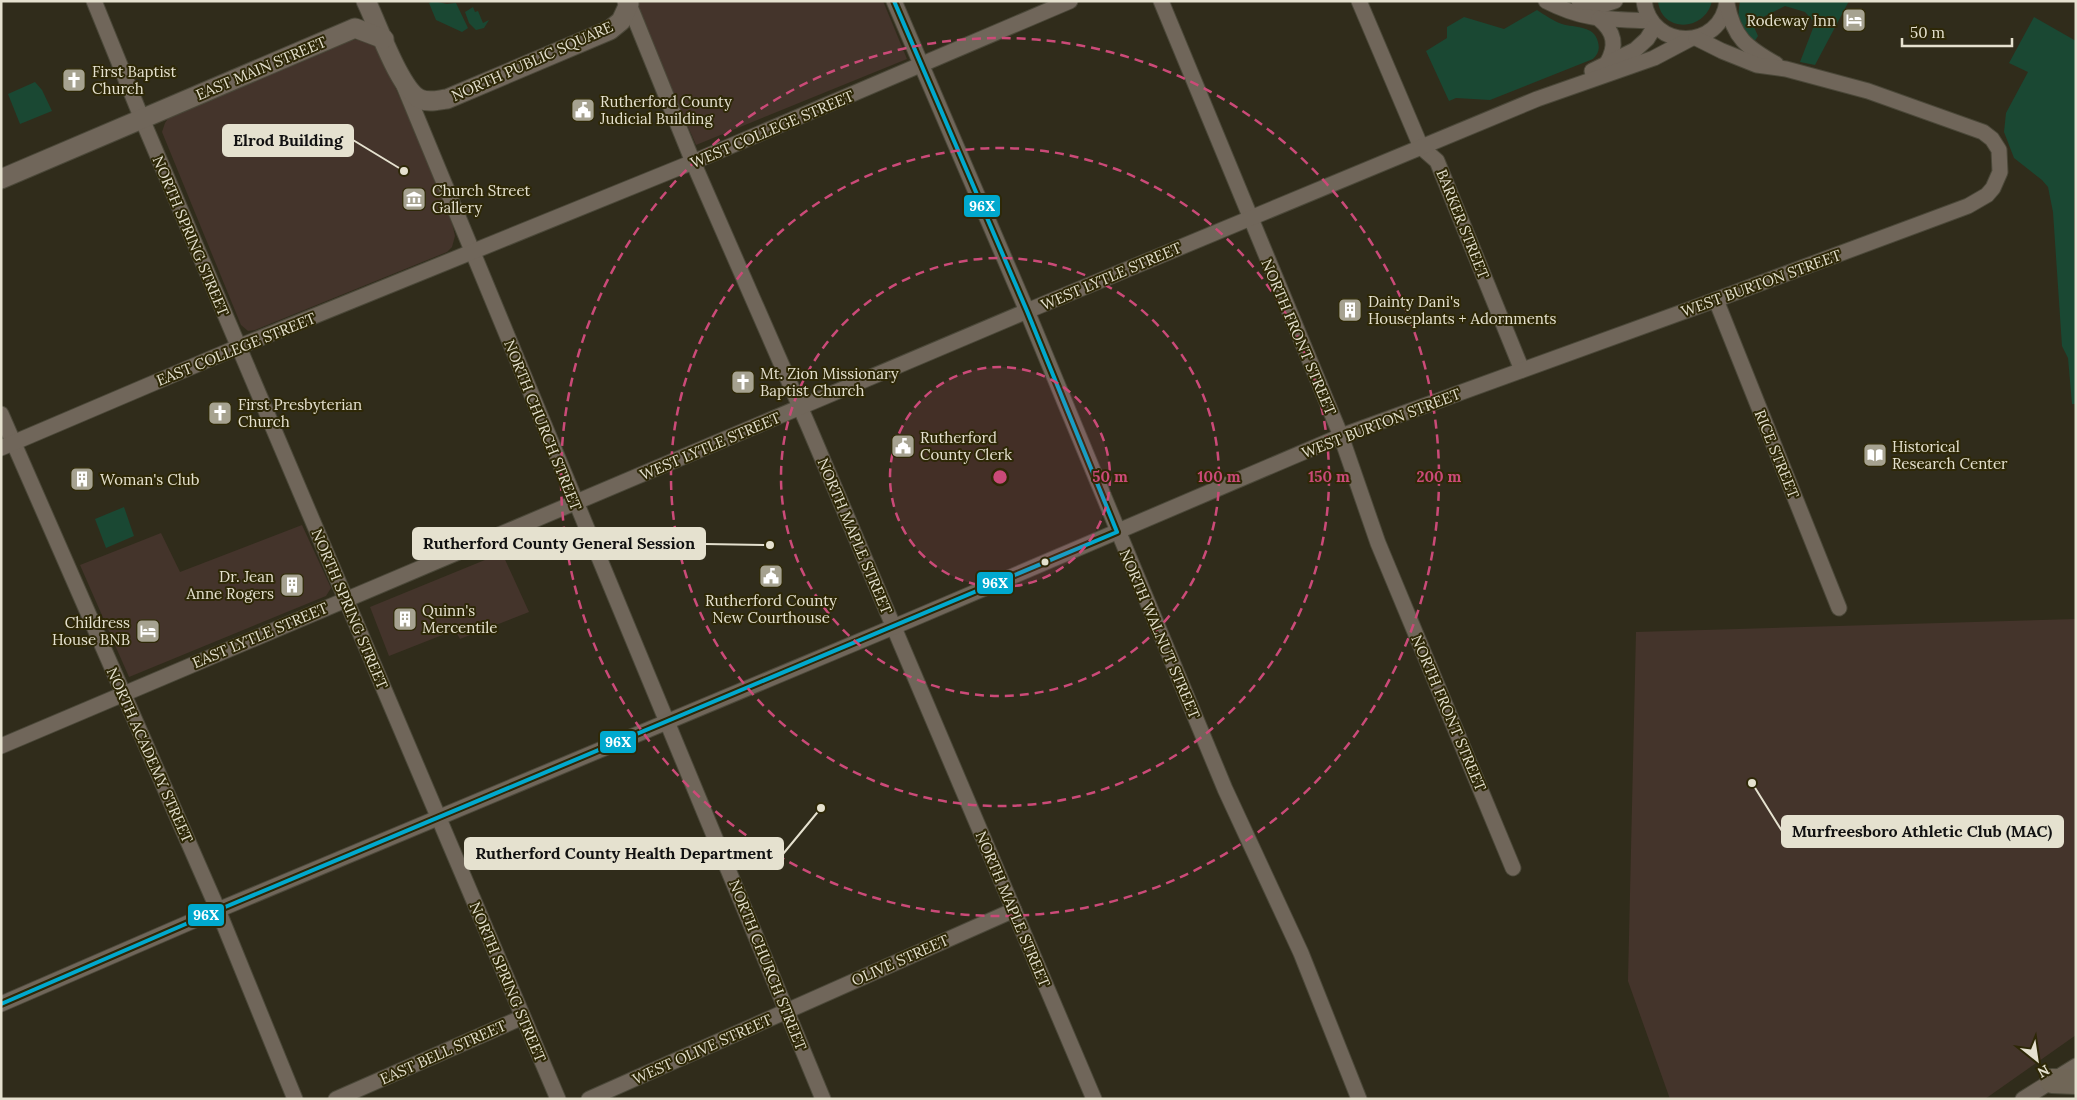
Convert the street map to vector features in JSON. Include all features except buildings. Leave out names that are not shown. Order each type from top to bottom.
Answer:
[{"type":"main road","points":[[2052,1081],[2076,1082]]},
{"type":"street","name":"NORTH SPRING STREET","points":[[94,1],[238,347],[558,1099]]},
{"type":"street","points":[[365,1],[355,28],[384,39]]},
{"type":"street","name":"NORTH CHURCH STREET","points":[[365,1],[402,81],[575,504],[788,1011],[823,1099]]},
{"type":"street","name":"NORTH WALNUT STREET","points":[[894,1],[1027,311],[1225,789],[1300,953],[1356,1098]]},
{"type":"street","name":"WEST COLLEGE STREET","points":[[472,253],[693,162],[1070,1]]},
{"type":"street","name":"NORTH FRONT STREET","points":[[1161,1],[1341,436],[1378,543],[1513,868]]},
{"type":"street","name":"BARKER STREET","points":[[1360,1],[1421,147],[1437,161],[1522,370]]},
{"type":"street","points":[[1546,1],[1577,15],[1599,19],[1653,23]]},
{"type":"street","points":[[1579,1],[1606,4],[1615,1]]},
{"type":"street","points":[[1644,1],[1645,10],[1653,23],[1665,34],[1677,38],[1693,38],[1757,65],[1786,69]]},
{"type":"street","points":[[1727,2],[1732,24],[1745,45],[1786,69]]},
{"type":"street","name":"WEST LYTLE STREET","points":[[1536,98],[1654,58],[1705,34],[1719,22],[1727,2]]},
{"type":"street","name":"NORTH PUBLIC SQUARE","points":[[402,81],[420,99],[431,102],[447,99],[610,30],[621,21],[628,3]]},
{"type":"street","name":"NORTH MAPLE STREET","points":[[628,3],[693,162],[800,407],[1094,1099]]},
{"type":"street","points":[[1599,19],[1605,24],[1613,37],[1614,46],[1607,63]]},
{"type":"street","name":"WEST LYTLE STREET","points":[[575,504],[1027,311],[1536,98],[1636,50],[1647,39],[1653,23]]},
{"type":"street","name":"EAST MAIN STREET","points":[[1,179],[355,28]]},
{"type":"street","name":"WEST BURTON STREET","points":[[1,1004],[218,910],[893,627],[1341,436],[1968,206],[1987,195],[1998,180],[2001,163],[1999,150],[1983,132],[1974,127],[1868,91],[1786,69]]},
{"type":"street","name":"EAST COLLEGE STREET","points":[[8,445],[238,347],[472,253]]},
{"type":"street","name":"RICE STREET","points":[[1716,300],[1839,608]]},
{"type":"street","name":"NORTH ACADEMY STREET","points":[[1,414],[8,445],[124,694],[218,910],[295,1099]]},
{"type":"street","name":"EAST LYTLE STREET","points":[[1,746],[345,599],[575,504]]},
{"type":"street","name":"OLIVE STREET","points":[[788,1011],[1014,910]]},
{"type":"street","name":"WEST OLIVE STREET","points":[[589,1099],[788,1011]]},
{"type":"street","name":"EAST BELL STREET","points":[[336,1099],[523,1017]]},
{"type":"street","points":[[2023,1099],[2076,1066]]},
{"type":"shaded area","points":[[634,1],[883,1],[907,59],[696,145]]},
{"type":"shaded area","points":[[360,39],[377,46],[452,223],[455,236],[452,247],[447,252],[255,330],[248,331],[241,325],[162,132],[165,123],[169,117],[336,43]]},
{"type":"shaded area","points":[[302,525],[331,588],[326,596],[129,677],[80,565],[161,533],[180,572]]},
{"type":"shaded area","points":[[502,553],[529,612],[460,639],[455,630],[389,656],[370,607]]},
{"type":"shaded area","points":[[2076,619],[2076,1035],[1985,1099],[1670,1099],[1628,981],[1636,632]]},
{"type":"green space","points":[[433,1],[447,4],[456,3],[468,28],[462,32],[436,20],[429,3]]},
{"type":"green space","points":[[1658,1],[1712,1],[1708,11],[1701,19],[1684,25],[1667,19],[1661,11]]},
{"type":"green space","points":[[1740,1],[1849,1],[1815,65],[1800,62],[1815,23],[1805,12],[1785,6],[1757,20],[1754,27],[1758,36],[1754,42],[1739,19]]},
{"type":"green space","points":[[473,7],[475,12],[478,11],[483,23],[489,20],[484,28],[476,30],[469,23],[465,12]]},
{"type":"green space","points":[[1537,10],[1559,23],[1583,28],[1593,33],[1599,45],[1599,50],[1593,59],[1490,100],[1456,98],[1449,101],[1426,51],[1447,38],[1447,27],[1464,17],[1504,29]]},
{"type":"green space","points":[[2034,17],[2076,41],[2074,219],[2076,404],[2072,404],[2068,358],[2062,346],[2053,212],[2048,187],[2014,158],[2004,132],[2006,113],[2028,72],[2009,63]]},
{"type":"green space","points":[[35,82],[42,90],[52,111],[20,124],[8,94]]},
{"type":"green space","points":[[124,507],[134,536],[106,548],[95,519]]},
{"type":"transit line","name":"96X","points":[[1,1004],[218,910],[1117,532],[1027,311],[894,1]]},
{"type":"place","name":"Rodeway Inn","points":[[1854,20]]},
{"type":"place","name":"First Baptist Church","points":[[74,80]]},
{"type":"place","name":"Rutherford County Judicial Building","points":[[583,110]]},
{"type":"place","name":"Elrod Building","points":[[404,171]]},
{"type":"place","name":"Church Street Gallery","points":[[414,199]]},
{"type":"place","name":"Dainty Dani's Houseplants + Adornments","points":[[1350,310]]},
{"type":"place","name":"Mt. Zion Missionary Baptist Church","points":[[743,382]]},
{"type":"place","name":"First Presbyterian Church","points":[[220,413]]},
{"type":"place","name":"Rutherford County Clerk","points":[[903,446]]},
{"type":"place","name":"Historical Research Center","points":[[1875,455]]},
{"type":"place","name":"Woman's Club","points":[[82,479]]},
{"type":"place","name":"Rutherford County General Session","points":[[770,545]]},
{"type":"place","name":"Rutherford County New Courthouse","points":[[771,576]]},
{"type":"place","name":"Dr. Jean Anne Rogers","points":[[292,585]]},
{"type":"place","name":"Quinn's Mercentile","points":[[405,619]]},
{"type":"place","name":"Childress House BNB","points":[[148,631]]},
{"type":"place","name":"Murfreesboro Athletic Club (MAC)","points":[[1752,783]]},
{"type":"place","name":"Rutherford County Health Department","points":[[821,808]]}]
